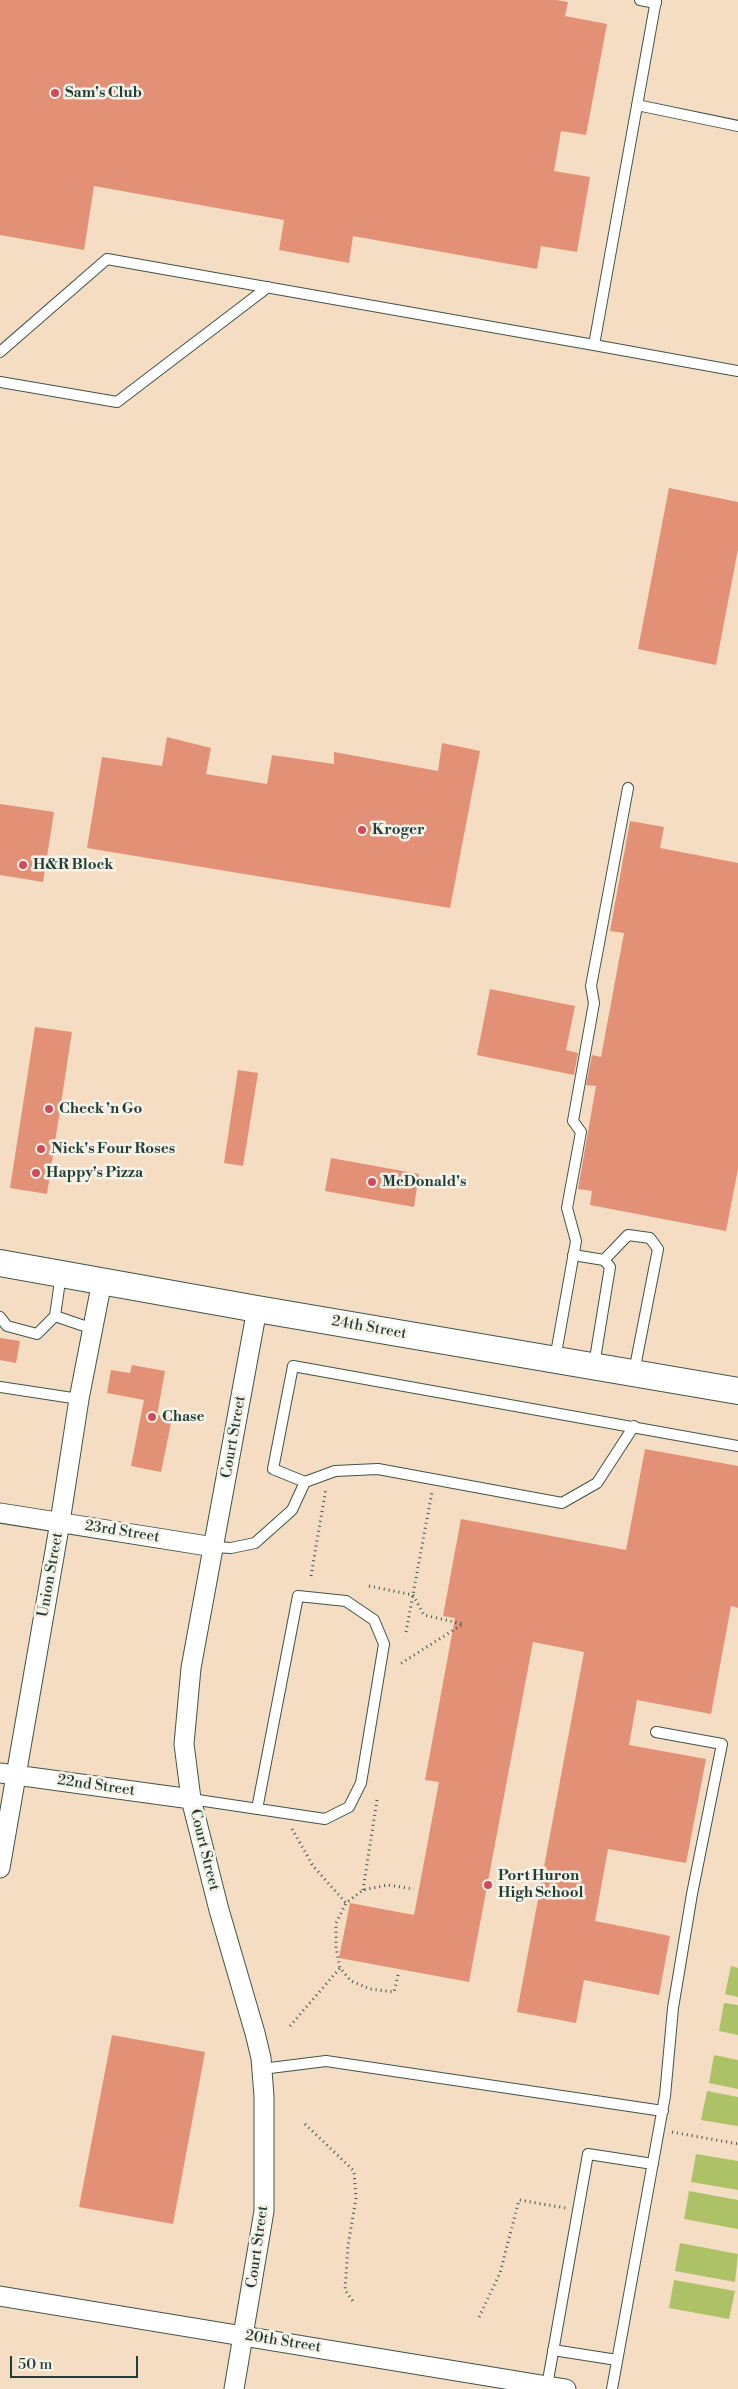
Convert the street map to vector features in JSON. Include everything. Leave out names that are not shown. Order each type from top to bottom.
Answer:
[{"type":"street","name":"24th Street","points":[[0,1263],[738,1392]]},
{"type":"street","name":"Union Street","points":[[0,1868],[8,1774],[60,1522],[79,1399],[102,1281]]},
{"type":"street","name":"Court Street","points":[[234,2389],[264,2211],[266,2160],[262,2069],[255,2033],[191,1799],[184,1744],[186,1706],[257,1309]]},
{"type":"street","name":"23rd Street","points":[[0,1512],[214,1547]]},
{"type":"street","name":"22nd Street","points":[[8,1774],[191,1799]]},
{"type":"street","name":"20th Street","points":[[0,2296],[566,2389]]},
{"type":"lane","points":[[594,345],[656,2],[640,0]]},
{"type":"lane","points":[[637,105],[738,126]]},
{"type":"lane","points":[[0,352],[107,259],[738,371]]},
{"type":"lane","points":[[0,382],[117,402],[268,287]]},
{"type":"lane","points":[[555,1360],[576,1241],[567,1208],[581,1132],[573,1121],[594,1003],[591,986],[628,788]]},
{"type":"lane","points":[[604,1260],[628,1235],[650,1238],[658,1249],[634,1374]]},
{"type":"lane","points":[[573,1255],[604,1260],[610,1267],[594,1367]]},
{"type":"lane","points":[[0,1317],[7,1326],[37,1334],[55,1316],[62,1274]]},
{"type":"lane","points":[[55,1316],[93,1329]]},
{"type":"lane","points":[[634,1426],[597,1483],[562,1503],[378,1469],[335,1471],[305,1482],[273,1469],[293,1366],[634,1426],[738,1446]]},
{"type":"lane","points":[[0,1387],[79,1399]]},
{"type":"lane","points":[[214,1547],[231,1548],[255,1543],[292,1510],[305,1482]]},
{"type":"lane","points":[[191,1799],[258,1809],[325,1819],[349,1807],[361,1783],[384,1644],[374,1620],[346,1601],[298,1596],[258,1809]]},
{"type":"lane","points":[[612,2389],[662,2111],[673,2008],[692,1894],[722,1744],[656,1732]]},
{"type":"lane","points":[[262,2069],[326,2061],[662,2111]]},
{"type":"lane","points":[[547,2386],[588,2154],[653,2164]]},
{"type":"lane","points":[[553,2350],[617,2360]]},
{"type":"path","points":[[311,1576],[326,1486]]},
{"type":"path","points":[[406,1632],[432,1492]]},
{"type":"path","points":[[369,1586],[413,1595],[424,1615],[462,1624],[400,1664]]},
{"type":"path","points":[[363,1890],[377,1800]]},
{"type":"path","points":[[292,1829],[313,1866],[346,1903]]},
{"type":"path","points":[[398,1975],[394,1992],[370,1989],[351,1981],[340,1968],[336,1947],[336,1923],[346,1903],[363,1890],[388,1885],[414,1889]]},
{"type":"path","points":[[290,2026],[340,1968]]},
{"type":"path","points":[[305,2124],[354,2171],[356,2198],[348,2246],[345,2290],[354,2304]]},
{"type":"path","points":[[659,2129],[738,2144]]},
{"type":"path","points":[[479,2317],[500,2273],[519,2200],[578,2210]]},
{"type":"green space","points":[[731,1966],[738,1968],[738,1997],[725,1994]]},
{"type":"green space","points":[[724,2003],[738,2005],[738,2035],[719,2031]]},
{"type":"green space","points":[[714,2055],[738,2060],[738,2089],[709,2083]]},
{"type":"green space","points":[[707,2091],[738,2097],[738,2126],[701,2120]]},
{"type":"green space","points":[[696,2154],[738,2161],[738,2190],[691,2182]]},
{"type":"green space","points":[[689,2191],[738,2200],[738,2229],[684,2219]]},
{"type":"green space","points":[[680,2243],[738,2254],[735,2282],[675,2271]]},
{"type":"green space","points":[[674,2280],[735,2291],[729,2319],[669,2308]]},
{"type":"building","points":[[0,0],[556,0],[568,2],[565,16],[607,24],[586,135],[561,131],[554,171],[590,177],[577,252],[541,246],[537,269],[353,236],[349,263],[279,250],[284,220],[94,186],[84,250],[0,235]]},
{"type":"building","points":[[669,488],[738,502],[738,549],[716,665],[638,649]]},
{"type":"building","name":"Kroger","points":[[167,737],[211,748],[206,774],[267,784],[272,755],[334,764],[334,752],[438,771],[442,743],[480,751],[450,908],[87,848],[102,757],[162,766]]},
{"type":"building","points":[[0,804],[54,812],[43,882],[0,875]]},
{"type":"building","points":[[630,821],[664,827],[660,848],[738,863],[738,1169],[726,1231],[590,1205],[592,1191],[578,1189],[596,1086],[586,1085],[592,1055],[601,1057],[624,933],[610,931]]},
{"type":"building","points":[[490,989],[575,1006],[566,1050],[578,1053],[574,1075],[477,1055]]},
{"type":"building","points":[[35,1027],[72,1032],[47,1194],[10,1188]]},
{"type":"building","points":[[238,1070],[258,1073],[243,1166],[224,1163]]},
{"type":"building","name":"McDonald's","points":[[331,1158],[419,1174],[414,1207],[325,1191]]},
{"type":"building","points":[[0,1338],[20,1341],[16,1363],[0,1360]]},
{"type":"building","name":"Chase","points":[[132,1365],[165,1371],[157,1415],[172,1418],[161,1472],[131,1466],[144,1400],[107,1393],[111,1370],[130,1373]]},
{"type":"building","points":[[645,1449],[738,1466],[738,1608],[731,1606],[711,1714],[637,1700],[629,1745],[706,1759],[686,1863],[608,1849],[595,1921],[670,1936],[659,1995],[584,1980],[576,2023],[517,2012],[584,1652],[533,1642],[469,1982],[339,1958],[350,1903],[414,1915],[439,1782],[425,1780],[455,1618],[443,1616],[461,1519],[626,1550]]},
{"type":"building","points":[[112,2035],[205,2052],[173,2224],[79,2207]]},
{"type":"place","name":"Sam's Club","points":[[55,93]]},
{"type":"place","name":"Kroger","points":[[362,830]]},
{"type":"place","name":"H&R Block","points":[[23,865]]},
{"type":"place","name":"Check 'n Go","points":[[49,1109]]},
{"type":"place","name":"Nick's Four Roses","points":[[41,1149]]},
{"type":"place","name":"Happy's Pizza","points":[[36,1173]]},
{"type":"place","name":"McDonald's","points":[[372,1182]]},
{"type":"place","name":"Chase","points":[[152,1417]]},
{"type":"place","name":"Port Huron High School","points":[[488,1885]]}]
